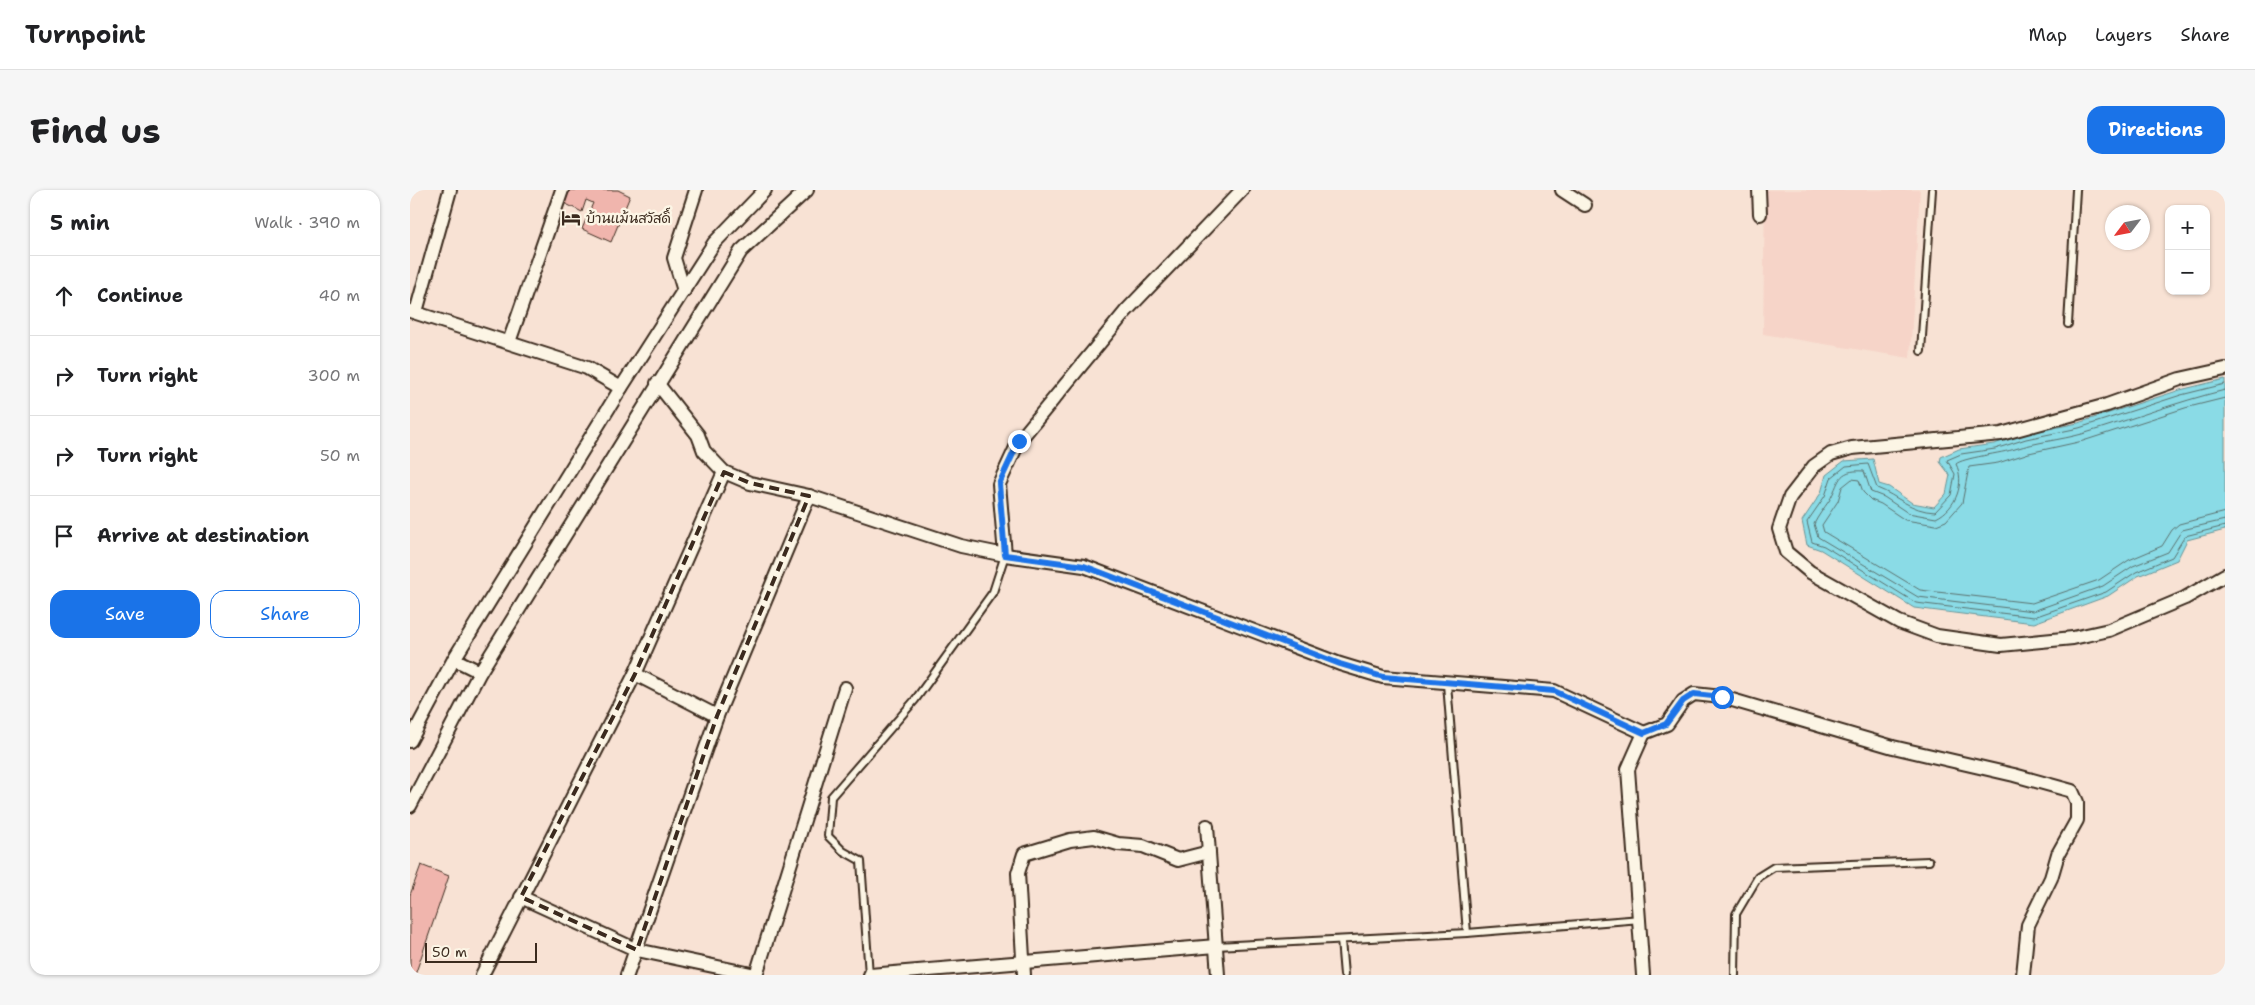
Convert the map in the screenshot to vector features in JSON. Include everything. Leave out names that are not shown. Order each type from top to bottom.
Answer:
[{"type":"street","points":[[450,190],[413,312],[586,368],[620,388]]},
{"type":"street","points":[[509,342],[562,190]]},
{"type":"street","points":[[684,291],[674,258],[696,190]]},
{"type":"street","points":[[410,741],[454,659],[620,388],[714,243],[764,190]]},
{"type":"street","points":[[410,806],[480,672],[741,251],[806,190]]},
{"type":"street","points":[[1005,555],[999,484],[1019,441],[1126,312],[1242,190]]},
{"type":"street","points":[[1562,190],[1585,205]]},
{"type":"street","points":[[1759,190],[1760,214]]},
{"type":"street","points":[[2225,369],[2180,379],[2107,405],[2001,434],[1852,448],[1832,454],[1814,466],[1790,497],[1779,529],[1786,552],[1810,572],[1899,622],[1937,636],[2001,646],[2073,638],[2109,630],[2185,598],[2225,575]]},
{"type":"street","points":[[657,384],[698,435],[704,451],[724,472],[750,483],[809,496],[961,546],[1005,555],[1084,566],[1340,664],[1383,677],[1447,684],[1554,691],[1644,733]]},
{"type":"street","points":[[482,975],[635,674],[724,472]]},
{"type":"street","points":[[627,975],[717,716],[809,496]]},
{"type":"street","points":[[454,659],[480,672]]},
{"type":"street","points":[[635,674],[717,716]]},
{"type":"street","points":[[521,897],[637,950],[756,975],[845,688]]},
{"type":"street","points":[[1643,975],[1641,920],[1628,768],[1644,733],[1666,724],[1683,701],[1694,694],[1722,697],[1893,747],[2005,773],[2072,792],[2077,802],[2077,820],[2058,854],[2051,878],[2028,924],[2023,975]]},
{"type":"street","points":[[1207,826],[1218,975]]},
{"type":"street","points":[[1024,969],[1018,873],[1024,854],[1070,840],[1094,837],[1118,844],[1143,846],[1178,860],[1209,852]]},
{"type":"street","points":[[869,975],[1024,969],[1216,946]]},
{"type":"lane","points":[[1921,351],[1932,190]]},
{"type":"lane","points":[[2068,324],[2076,190]]},
{"type":"lane","points":[[869,975],[861,861],[843,851],[828,836],[831,797],[915,700],[993,592],[1005,555]]},
{"type":"lane","points":[[1447,684],[1467,933]]},
{"type":"lane","points":[[1735,975],[1736,914],[1758,877],[1774,867],[1929,861]]},
{"type":"lane","points":[[1216,946],[1467,933],[1641,920]]},
{"type":"lane","points":[[1341,940],[1344,975]]},
{"type":"highlighted area","points":[[724,472],[750,483],[809,496],[717,716],[637,950],[521,897],[635,674]]},
{"type":"shaded area","points":[[1765,190],[1920,190],[1910,358],[1763,334]]},
{"type":"water","points":[[2225,379],[2225,530],[2187,540],[2177,560],[2138,576],[2108,596],[2034,623],[1914,608],[1821,550],[1807,545],[1802,521],[1821,493],[1826,475],[1844,461],[1873,459],[1879,484],[1889,487],[1912,503],[1934,507],[1946,494],[1950,475],[1940,462],[1941,457],[1959,449],[1994,444],[2024,434],[2078,423],[2180,390]]},
{"type":"building","points":[[566,190],[618,190],[630,196],[611,242],[582,229],[593,203],[586,200],[582,212],[562,202]]},
{"type":"building","points":[[421,865],[449,876],[415,975],[410,975],[410,895]]},
{"type":"place","name":"บ้านแม้นสวัสดิ์","points":[[571,218]]},
{"type":"route","points":[[1019,441],[999,484],[1005,555],[1084,566],[1340,664],[1383,677],[1447,684],[1554,691],[1589,709],[1644,733],[1666,724],[1678,711],[1683,701],[1694,694],[1722,697]]}]
